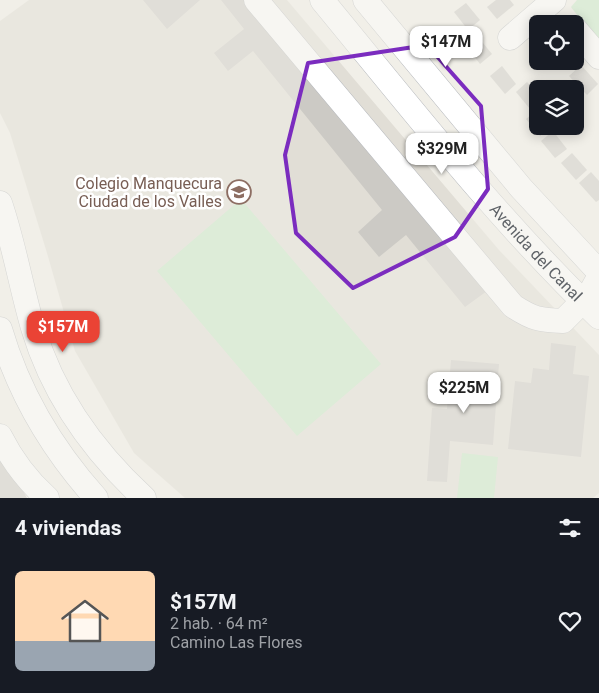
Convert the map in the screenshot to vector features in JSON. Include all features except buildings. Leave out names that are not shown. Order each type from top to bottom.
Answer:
[{"type":"street","points":[[256,0],[513,306],[530,316],[545,320],[563,321],[591,310],[594,288],[599,277]]},
{"type":"street","name":"Avenida del Canal","points":[[322,0],[497,210],[539,257],[591,310]]},
{"type":"street","name":"Avenida del Canal","points":[[365,0],[521,188],[599,272]]},
{"type":"street","points":[[510,38],[553,1],[563,15]]},
{"type":"street","points":[[584,40],[599,57]]},
{"type":"street","points":[[0,203],[15,250],[41,352],[58,390],[79,426],[100,453],[144,498]]},
{"type":"street","points":[[0,329],[14,372],[36,418],[63,458],[96,498]]},
{"type":"street","points":[[0,436],[31,484],[47,498]]},
{"type":"highlighted area","points":[[427,45],[481,106],[488,189],[455,237],[353,288],[296,233],[285,155],[308,63]]},
{"type":"shaded area","name":"Colegio Manquecura Ciudad de los Valles","points":[[29,0],[287,0],[499,250],[599,355],[599,493],[593,498],[185,498],[134,453],[75,351],[10,133],[0,113],[0,21]]},
{"type":"green space","points":[[577,0],[599,0],[599,43],[584,24],[584,15],[577,15],[571,7]]},
{"type":"green space","points":[[241,199],[381,364],[297,436],[157,271]]},
{"type":"green space","points":[[462,453],[498,457],[494,498],[457,498]]},
{"type":"place","name":"Colegio Manquecura Ciudad de los Valles","points":[[239,192]]}]
